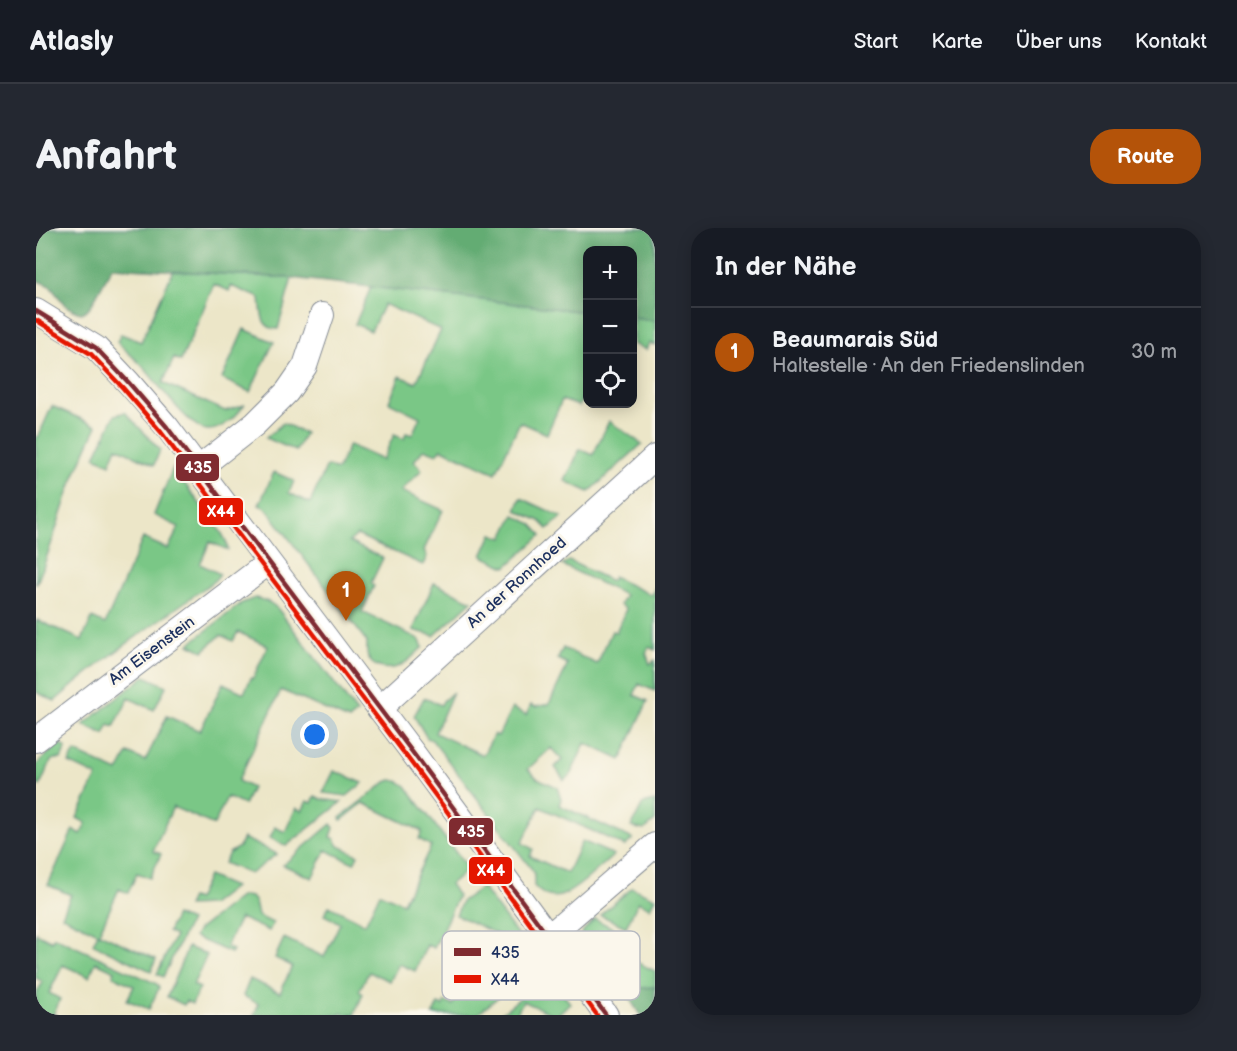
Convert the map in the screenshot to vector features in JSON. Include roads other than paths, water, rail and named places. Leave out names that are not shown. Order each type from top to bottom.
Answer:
[{"type":"street","points":[[36,311],[96,348],[129,383],[199,468],[544,931]]},
{"type":"street","points":[[199,468],[255,424],[287,392],[305,366],[322,315]]},
{"type":"street","name":"An der Ronnhoed","points":[[379,709],[655,457]]},
{"type":"street","name":"Am Eisenstein","points":[[36,740],[268,562]]},
{"type":"street","points":[[555,931],[655,845]]},
{"type":"street","points":[[595,1000],[606,1015]]},
{"type":"place","name":"Beaumarais Süd","points":[[346,621]]}]
